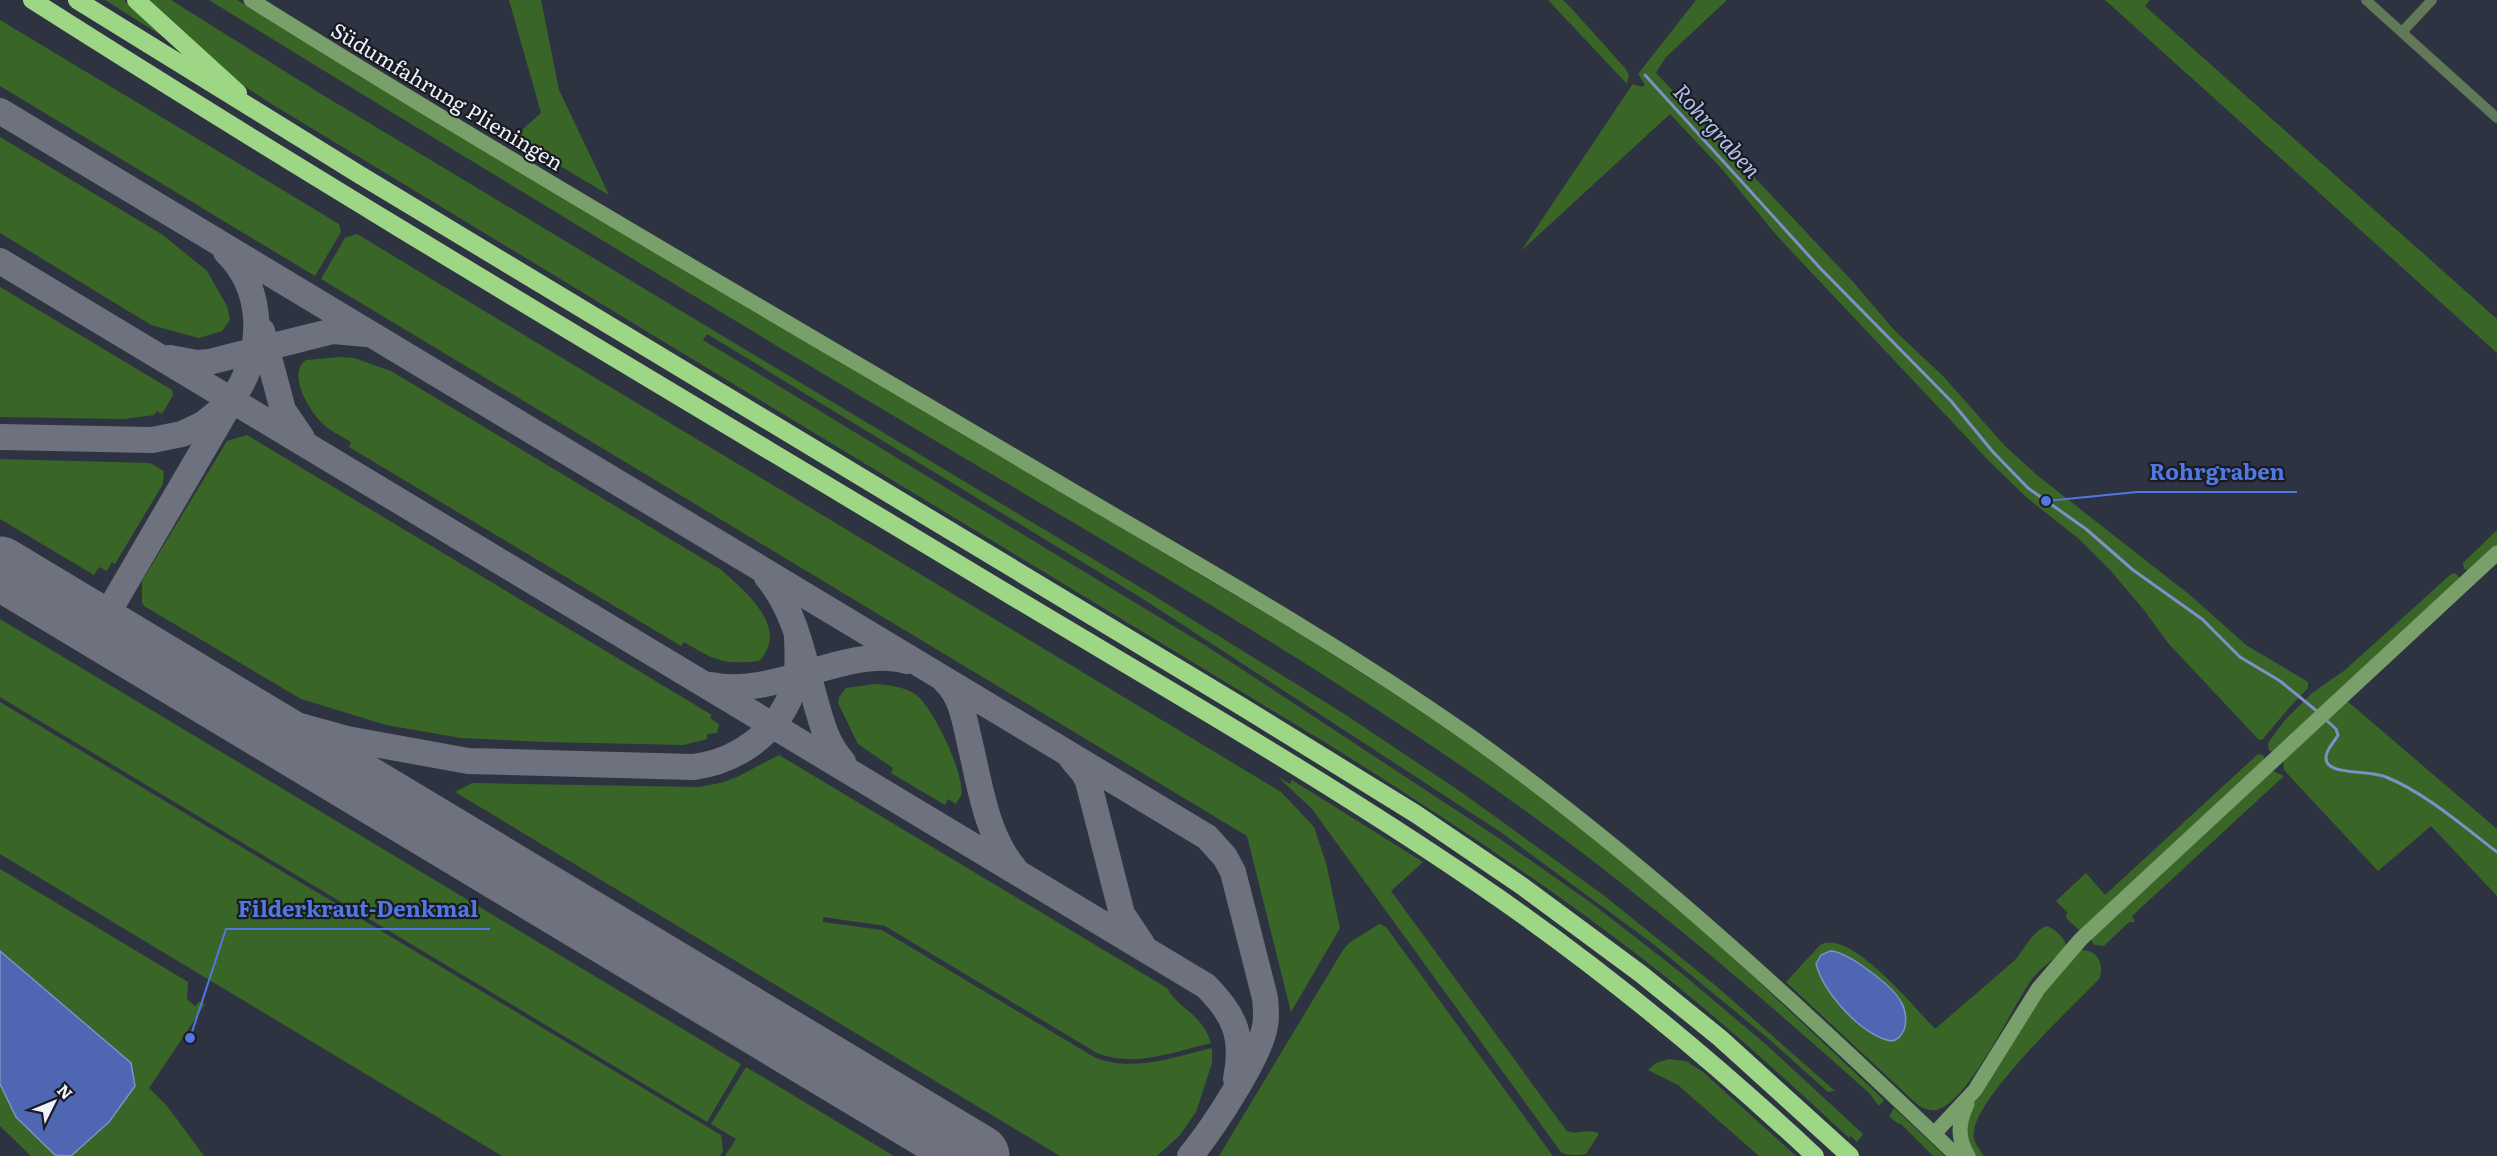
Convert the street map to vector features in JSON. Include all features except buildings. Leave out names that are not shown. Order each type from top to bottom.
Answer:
[{"type":"highway","points":[[32,0],[353,199],[1232,728],[1402,834],[1511,907],[1617,986],[1707,1059],[1815,1156]]},
{"type":"highway","points":[[77,0],[258,113],[1286,733],[1440,830],[1562,914],[1657,987],[1757,1071],[1850,1156]]},
{"type":"highway","points":[[136,0],[220,75],[258,113]]},
{"type":"main road","name":"Südumfahrung Plieningen","points":[[251,0],[624,226],[1280,614],[1448,720],[1557,801],[1701,919],[1823,1027],[1957,1156]]},
{"type":"main road","points":[[1934,1134],[1970,1096],[1990,1069],[2034,994],[2073,947],[2497,553]]},
{"type":"main road","points":[[1968,1156],[1960,1140],[1959,1126],[1970,1096]]},
{"type":"street","points":[[2366,0],[2497,118]]},
{"type":"street","points":[[2402,32],[2432,0]]},
{"type":"green space","points":[[105,0],[124,0],[173,43]]},
{"type":"green space","points":[[144,0],[171,0],[326,97],[1143,589],[1346,715],[1461,792],[1602,894],[1715,985],[1835,1091],[1828,1092],[1770,1040],[1652,943],[1502,833],[1140,597],[707,334],[703,340],[1208,647],[1500,839],[1594,905],[1680,972],[1770,1048],[1863,1134],[1857,1142],[1851,1136],[1849,1138],[1696,1002],[1643,959],[1529,875],[1331,746],[270,103],[241,84]]},
{"type":"green space","points":[[209,0],[237,0],[485,151],[1297,632],[1423,712],[1492,760],[1578,826],[1707,933],[1884,1100],[1879,1106],[1869,1093],[1783,1017],[1651,906],[1560,836],[1435,748],[1194,595],[702,301]]},
{"type":"green space","points":[[509,0],[541,0],[559,90],[609,195],[513,138],[541,113]]},
{"type":"green space","points":[[1548,0],[1563,0],[1572,9],[1625,68],[1629,75],[1627,84]]},
{"type":"green space","points":[[1696,0],[1727,0],[1666,57],[1656,73],[1855,284],[1894,330],[1944,377],[2005,446],[2038,476],[2190,595],[2246,645],[2308,682],[2308,688],[2262,740],[2258,739],[2168,643],[2110,570],[2079,539],[2026,497],[1988,460],[1778,237],[1721,168],[1670,114],[1521,251],[1630,88],[1633,84],[1642,87],[1645,85],[1638,74]]},
{"type":"green space","points":[[2105,0],[2150,0],[2145,6],[2497,319],[2497,353]]},
{"type":"green space","points":[[0,20],[339,224],[341,232],[315,276],[0,86]]},
{"type":"green space","points":[[0,137],[163,235],[207,271],[227,306],[230,320],[222,331],[199,338],[151,325],[0,233]]},
{"type":"green space","points":[[357,234],[1281,792],[1314,827],[1326,863],[1340,928],[1291,1012],[1247,836],[321,279],[345,238]]},
{"type":"green space","points":[[0,287],[172,390],[173,395],[162,414],[157,411],[154,415],[125,419],[0,417]]},
{"type":"green space","points":[[354,358],[391,371],[720,569],[751,599],[767,623],[770,636],[767,648],[759,661],[719,660],[684,642],[681,646],[349,447],[351,442],[327,427],[315,415],[301,391],[298,374],[306,360]]},
{"type":"green space","points":[[247,435],[712,715],[710,718],[719,724],[717,733],[707,734],[707,739],[684,745],[545,742],[461,738],[386,725],[301,699],[144,606],[142,581],[227,441]]},
{"type":"green space","points":[[0,459],[150,463],[164,471],[163,484],[115,564],[112,562],[107,571],[99,567],[94,575],[0,519]]},
{"type":"green space","points":[[2497,530],[2497,546],[2470,571],[2464,569],[2463,563]]},
{"type":"green space","points":[[2455,573],[2460,578],[2274,752],[2269,751],[2268,743],[2285,720],[2312,693],[2345,670],[2450,575]]},
{"type":"green space","points":[[0,619],[741,1064],[707,1122],[0,697]]},
{"type":"green space","points":[[874,684],[895,686],[910,691],[930,712],[946,742],[958,773],[961,796],[956,804],[948,799],[945,805],[891,773],[893,768],[858,744],[838,703],[839,697],[846,688]]},
{"type":"green space","points":[[2346,700],[2497,829],[2497,896],[2431,826],[2378,871],[2284,770],[2283,760]]},
{"type":"green space","points":[[0,702],[721,1135],[723,1151],[720,1156],[502,1156],[0,854]]},
{"type":"green space","points":[[2258,754],[2263,755],[2265,761],[2080,931],[2066,918],[2067,912],[2056,901],[2086,873],[2105,895]]},
{"type":"green space","points":[[779,755],[1167,988],[1178,1002],[1202,1024],[1211,1043],[1154,1057],[1125,1059],[1111,1057],[1097,1053],[885,926],[823,917],[823,922],[882,930],[1094,1057],[1109,1062],[1138,1064],[1212,1048],[1212,1063],[1196,1112],[1180,1135],[1157,1156],[1060,1156],[455,792],[472,783],[700,787],[739,776]]},
{"type":"green space","points":[[2271,770],[2284,776],[2132,916],[2135,922],[2129,922],[2104,946],[2094,945],[2091,939]]},
{"type":"green space","points":[[1278,777],[1290,784],[1292,780],[1423,862],[1391,891],[1566,1130],[1574,1133],[1590,1131],[1599,1134],[1586,1154],[1574,1155],[1561,1152],[1312,809]]},
{"type":"green space","points":[[0,869],[188,982],[187,999],[195,1006],[199,1002],[205,1004],[149,1088],[167,1106],[204,1156],[71,1156],[109,1122],[135,1086],[131,1063],[0,951]]},
{"type":"green space","points":[[1379,924],[1386,927],[1553,1156],[1219,1156],[1343,950],[1349,943]]},
{"type":"green space","points":[[2046,926],[2059,934],[2066,946],[2032,979],[1989,1052],[1963,1090],[1937,1110],[1928,1110],[1919,1106],[1786,982],[1820,945],[1832,943],[1848,948],[1881,973],[1935,1029],[2014,961],[2033,936]]},
{"type":"green space","points":[[2081,950],[2091,952],[2098,959],[2101,968],[2099,979],[2027,1052],[1991,1096],[1979,1115],[1974,1131],[1975,1141],[1984,1156],[1974,1156],[1963,1128],[1975,1100],[2040,998]]},
{"type":"green space","points":[[1669,1059],[1686,1061],[1703,1072],[1796,1156],[1759,1156],[1678,1085],[1648,1070],[1656,1063]]},
{"type":"green space","points":[[746,1067],[894,1156],[725,1156],[736,1139],[711,1124]]},
{"type":"green space","points":[[0,1084],[16,1117],[59,1156],[31,1156],[0,1126]]},
{"type":"green space","points":[[1894,1108],[1945,1156],[1933,1156],[1901,1124],[1889,1116]]},
{"type":"water","points":[[0,951],[131,1063],[135,1086],[109,1122],[71,1156],[55,1155],[16,1117],[0,1084]]},
{"type":"water","points":[[1830,951],[1858,963],[1880,979],[1896,995],[1904,1008],[1906,1019],[1904,1030],[1897,1039],[1891,1041],[1868,1031],[1835,1000],[1816,964],[1821,955]]},
{"type":"waterway","name":"Rohrgraben","points":[[1645,75],[1820,268],[1951,401],[1993,452],[2028,488],[2086,529],[2133,570],[2202,619],[2240,657],[2280,681],[2318,712]]},
{"type":"waterway","name":"Rohrgraben","points":[[2325,719],[2336,729],[2338,735],[2327,753],[2328,764],[2339,770],[2380,775],[2400,784],[2443,811],[2497,852]]},
{"type":"taxiway","points":[[0,111],[1207,837],[1225,857],[1233,872],[1265,998],[1266,1019],[1261,1039],[1245,1074],[1210,1130],[1190,1156]]},
{"type":"taxiway","points":[[99,628],[242,383],[249,366],[256,332],[253,297],[247,281],[226,252]]},
{"type":"taxiway","points":[[0,261],[1206,986],[1224,1007],[1235,1028],[1239,1051],[1236,1079]]},
{"type":"taxiway","points":[[262,331],[283,410],[302,438]]},
{"type":"taxiway","points":[[170,358],[197,363],[209,362],[333,331],[366,334]]},
{"type":"taxiway","points":[[0,437],[152,440],[182,434],[203,424],[222,409]]},
{"type":"taxiway","points":[[767,577],[777,590],[791,618],[825,731],[832,747],[843,762]]},
{"type":"taxiway","points":[[228,706],[347,739],[468,761],[693,767],[711,763],[744,749],[772,725],[783,711],[791,695],[798,662],[797,635]]},
{"type":"taxiway","points":[[711,685],[735,687],[760,685],[860,660],[884,658],[907,661]]},
{"type":"taxiway","points":[[945,681],[958,699],[963,713],[990,823],[1005,855],[1015,869]]},
{"type":"taxiway","points":[[1072,759],[1088,781],[1122,914],[1142,944]]},
{"type":"runway","points":[[0,568],[978,1156]]},
{"type":"place","name":"Rohrgraben","points":[[2046,501]]},
{"type":"place","name":"Filderkraut-Denkmal","points":[[190,1038]]}]
